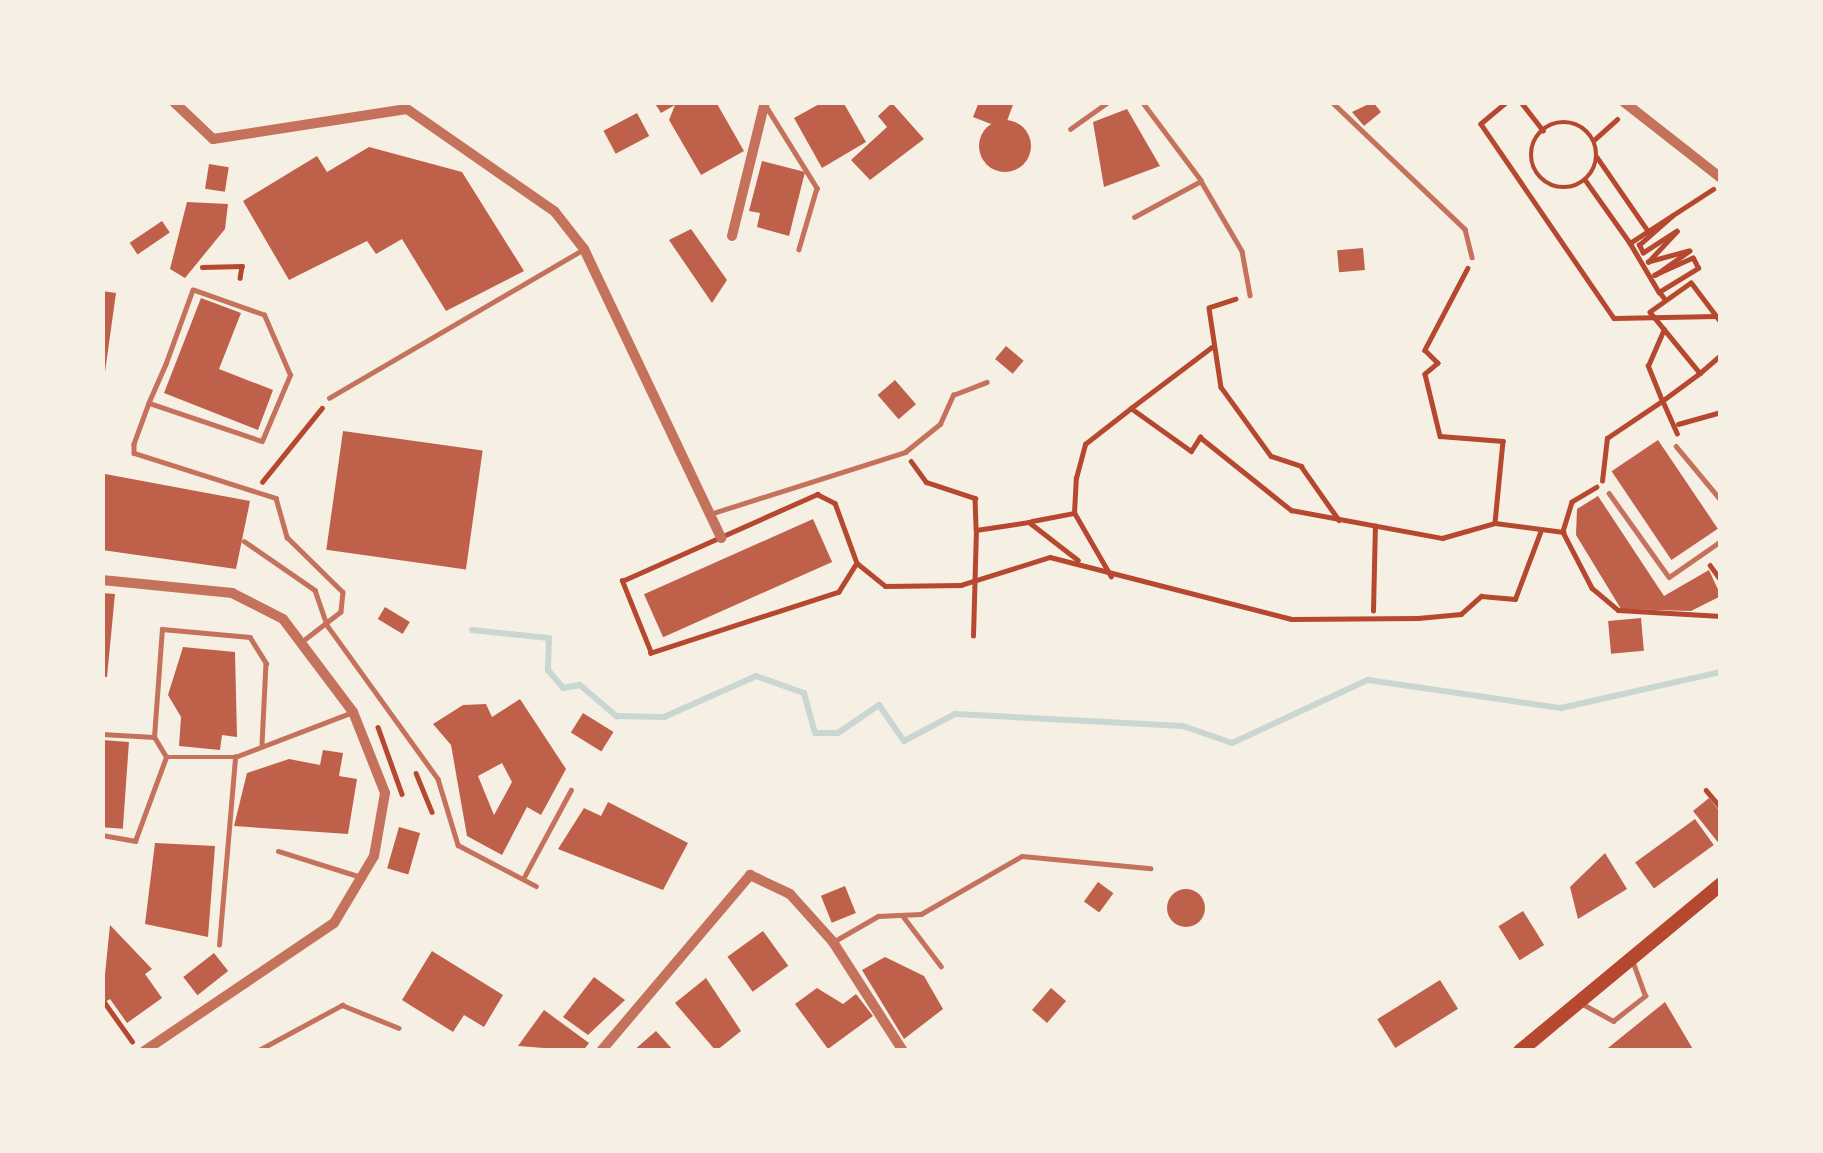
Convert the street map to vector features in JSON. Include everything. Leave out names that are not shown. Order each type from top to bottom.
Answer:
[{"type":"main road","points":[[1520,1051],[1721,884]]},
{"type":"street","points":[[174,102],[212,139],[407,109],[555,212],[584,250],[721,538]]},
{"type":"street","points":[[732,236],[767,103]]},
{"type":"street","points":[[1627,105],[1721,181]]},
{"type":"street","points":[[102,580],[232,592],[306,639],[353,712],[385,793],[363,878],[317,937],[142,1051]]},
{"type":"street","points":[[601,1051],[750,875],[790,894],[833,942],[903,1051]]},
{"type":"lane","points":[[1070,129],[1108,102]]},
{"type":"lane","points":[[1142,102],[1202,181],[1242,251],[1250,295]]},
{"type":"lane","points":[[1332,102],[1465,229],[1472,257]]},
{"type":"lane","points":[[767,103],[817,188],[799,249]]},
{"type":"lane","points":[[1134,217],[1202,181]]},
{"type":"lane","points":[[329,398],[584,250]]},
{"type":"lane","points":[[149,403],[253,442],[267,434],[286,362],[255,305],[202,285],[149,403],[140,459],[258,485],[276,498],[287,537],[343,592],[327,625],[306,639]]},
{"type":"lane","points":[[710,514],[904,452],[940,424],[953,395],[987,382]]},
{"type":"lane","points":[[1676,446],[1721,500]]},
{"type":"lane","points":[[1609,493],[1665,575],[1721,542]]},
{"type":"lane","points":[[244,542],[315,590],[327,625],[409,729],[457,838],[536,886]]},
{"type":"lane","points":[[166,757],[154,737],[162,629],[250,638],[266,663],[262,744]]},
{"type":"lane","points":[[166,757],[235,757],[262,744],[313,735],[353,712]]},
{"type":"lane","points":[[102,734],[154,737]]},
{"type":"lane","points":[[102,835],[135,841],[166,757]]},
{"type":"lane","points":[[219,945],[235,757]]},
{"type":"lane","points":[[523,879],[571,790]]},
{"type":"lane","points":[[278,851],[363,878]]},
{"type":"lane","points":[[833,942],[903,916],[1022,856],[1150,868]]},
{"type":"lane","points":[[903,916],[941,966]]},
{"type":"lane","points":[[1581,1003],[1613,1022],[1645,996],[1632,960]]},
{"type":"lane","points":[[257,1051],[342,1005],[399,1028]]},
{"type":"path","points":[[1507,102],[1481,124],[1613,318],[1716,316]]},
{"type":"path","points":[[1521,102],[1544,130]]},
{"type":"path","points":[[1594,140],[1627,105]]},
{"type":"path","points":[[1544,130],[1576,124],[1594,140],[1598,158],[1648,231]]},
{"type":"path","points":[[1544,130],[1531,156],[1538,176],[1562,188],[1586,181],[1598,158]]},
{"type":"path","points":[[1586,181],[1665,300]]},
{"type":"path","points":[[1630,243],[1721,181]]},
{"type":"path","points":[[1660,292],[1698,268],[1693,258],[1655,275],[1689,251],[1648,262],[1677,231],[1643,253],[1639,245],[1673,215]]},
{"type":"path","points":[[1472,257],[1425,350],[1438,363],[1425,374],[1440,436],[1503,441],[1495,523]]},
{"type":"path","points":[[202,285],[206,267],[242,266],[240,278]]},
{"type":"path","points":[[1655,319],[1665,300],[1691,283],[1721,323]]},
{"type":"path","points":[[1250,295],[1209,308],[1212,347],[1233,406],[1271,456],[1301,466],[1339,520]]},
{"type":"path","points":[[1655,319],[1700,373]]},
{"type":"path","points":[[1664,329],[1648,367],[1678,428],[1721,412]]},
{"type":"path","points":[[1113,580],[1074,513],[1085,444],[1212,347]]},
{"type":"path","points":[[1609,493],[1602,485],[1607,437],[1721,355]]},
{"type":"path","points":[[258,485],[329,398]]},
{"type":"path","points":[[1132,408],[1191,451],[1200,437],[1292,509],[1442,538],[1495,523],[1540,533],[1563,532]]},
{"type":"path","points":[[904,452],[926,482],[975,498],[973,636]]},
{"type":"path","points":[[1602,485],[1572,502],[1563,532],[1592,588],[1618,610],[1720,615]]},
{"type":"path","points":[[856,563],[839,592],[651,653],[622,581],[817,494],[835,503],[856,563],[885,586],[961,585],[1050,557],[1083,564]]},
{"type":"path","points":[[976,530],[1074,513]]},
{"type":"path","points":[[1029,522],[1083,564],[1113,580],[1201,589],[1291,619],[1373,612],[1418,618],[1461,614],[1481,596],[1515,599],[1540,533]]},
{"type":"path","points":[[1373,612],[1375,526]]},
{"type":"path","points":[[1702,555],[1721,580]]},
{"type":"path","points":[[392,752],[402,746]]},
{"type":"path","points":[[409,759],[445,843],[457,838]]},
{"type":"path","points":[[1706,790],[1721,808]]},
{"type":"path","points":[[105,1003],[142,1051]]},
{"type":"building","points":[[654,102],[716,102],[744,151],[701,175],[669,120],[675,105],[661,113]]},
{"type":"building","points":[[823,102],[843,102],[866,142],[822,168],[794,118]]},
{"type":"building","points":[[979,102],[1014,102],[1007,121],[991,124],[973,117]]},
{"type":"building","points":[[1373,102],[1381,112],[1364,126],[1352,112]]},
{"type":"building","points":[[892,103],[924,139],[870,180],[851,160],[887,127],[878,116]]},
{"type":"building","points":[[1127,109],[1160,166],[1104,187],[1093,122]]},
{"type":"building","points":[[637,113],[649,136],[616,154],[603,131]]},
{"type":"building","points":[[1005,120],[1024,127],[1031,146],[1024,165],[1005,172],[986,165],[979,146],[986,127]]},
{"type":"building","points":[[369,147],[462,172],[524,271],[446,311],[402,239],[376,254],[367,241],[289,280],[243,201],[317,156],[327,172]]},
{"type":"building","points":[[762,161],[805,172],[789,236],[757,227],[760,213],[749,211]]},
{"type":"building","points":[[209,164],[229,167],[225,192],[205,189]]},
{"type":"building","points":[[187,202],[228,204],[225,229],[185,278],[170,269]]},
{"type":"building","points":[[162,221],[170,233],[137,254],[130,243]]},
{"type":"building","points":[[691,229],[727,280],[712,303],[669,240]]},
{"type":"building","points":[[1363,248],[1365,270],[1339,272],[1337,250]]},
{"type":"building","points":[[102,291],[116,293],[105,372],[102,372]]},
{"type":"building","points":[[201,298],[241,313],[219,369],[273,390],[258,430],[164,393]]},
{"type":"building","points":[[1006,346],[1024,361],[1013,374],[995,359]]},
{"type":"building","points":[[895,380],[916,404],[899,419],[878,395]]},
{"type":"building","points":[[343,431],[483,451],[466,569],[326,550]]},
{"type":"building","points":[[1658,440],[1718,529],[1671,560],[1612,471]]},
{"type":"building","points":[[105,474],[250,501],[236,569],[102,550]]},
{"type":"building","points":[[1598,496],[1664,596],[1709,570],[1721,596],[1691,611],[1621,609],[1576,535],[1577,509]]},
{"type":"building","points":[[813,519],[832,562],[663,637],[644,594]]},
{"type":"building","points":[[102,593],[115,594],[107,677],[102,677]]},
{"type":"building","points":[[385,607],[410,622],[403,634],[378,619]]},
{"type":"building","points":[[1641,618],[1644,651],[1611,654],[1608,621]]},
{"type":"building","points":[[183,647],[235,652],[237,737],[222,735],[220,750],[179,746],[181,717],[168,695]]},
{"type":"building","points":[[520,699],[566,769],[541,815],[527,807],[502,855],[467,836],[451,745],[433,724],[463,705],[486,704],[492,717]],"holes":[[[502,763],[512,782],[494,815],[478,776]]]},
{"type":"building","points":[[583,713],[614,732],[601,752],[571,733]]},
{"type":"building","points":[[102,740],[129,742],[123,829],[102,827]]},
{"type":"building","points":[[323,750],[343,753],[339,776],[357,779],[348,834],[234,826],[247,773],[289,759],[320,765]]},
{"type":"building","points":[[1709,798],[1721,813],[1721,846],[1693,811]]},
{"type":"building","points":[[608,802],[688,843],[663,890],[558,849],[584,808],[601,816]]},
{"type":"building","points":[[1695,819],[1714,845],[1654,888],[1635,862]]},
{"type":"building","points":[[399,827],[420,833],[408,874],[387,868]]},
{"type":"building","points":[[155,843],[215,846],[208,937],[145,924]]},
{"type":"building","points":[[1605,853],[1627,889],[1578,919],[1570,887]]},
{"type":"building","points":[[1098,882],[1113,893],[1099,913],[1084,901]]},
{"type":"building","points":[[845,886],[856,913],[832,923],[821,896]]},
{"type":"building","points":[[1186,889],[1200,894],[1205,908],[1200,922],[1186,927],[1172,922],[1167,908],[1172,894]]},
{"type":"building","points":[[1523,911],[1544,945],[1520,960],[1498,926]]},
{"type":"building","points":[[110,925],[152,969],[145,974],[162,998],[127,1023],[110,999],[102,1004]]},
{"type":"building","points":[[763,931],[788,966],[753,992],[727,957]]},
{"type":"building","points":[[432,951],[503,995],[484,1027],[464,1015],[453,1032],[402,1000]]},
{"type":"building","points":[[214,953],[228,971],[197,995],[183,977]]},
{"type":"building","points":[[885,957],[924,976],[943,1009],[904,1039],[862,970]]},
{"type":"building","points":[[594,977],[625,1000],[588,1035],[563,1017]]},
{"type":"building","points":[[706,978],[741,1031],[716,1051],[675,1003]]},
{"type":"building","points":[[1440,980],[1458,1009],[1395,1048],[1377,1019]]},
{"type":"building","points":[[817,988],[843,1004],[856,994],[873,1016],[828,1049],[795,1004]]},
{"type":"building","points":[[1051,988],[1066,1001],[1047,1023],[1032,1010]]},
{"type":"building","points":[[1665,1002],[1694,1051],[1591,1051],[1608,1048]]},
{"type":"building","points":[[544,1010],[589,1043],[583,1051],[518,1046]]},
{"type":"building","points":[[656,1031],[674,1051],[633,1051]]},
{"type":"waterway","points":[[472,630],[549,638],[548,670],[563,688],[580,685],[616,716],[664,717],[756,676],[804,693],[815,733],[838,733],[879,705],[904,741],[955,714],[1183,726],[1232,743],[1368,680],[1561,708],[1721,672]]}]
